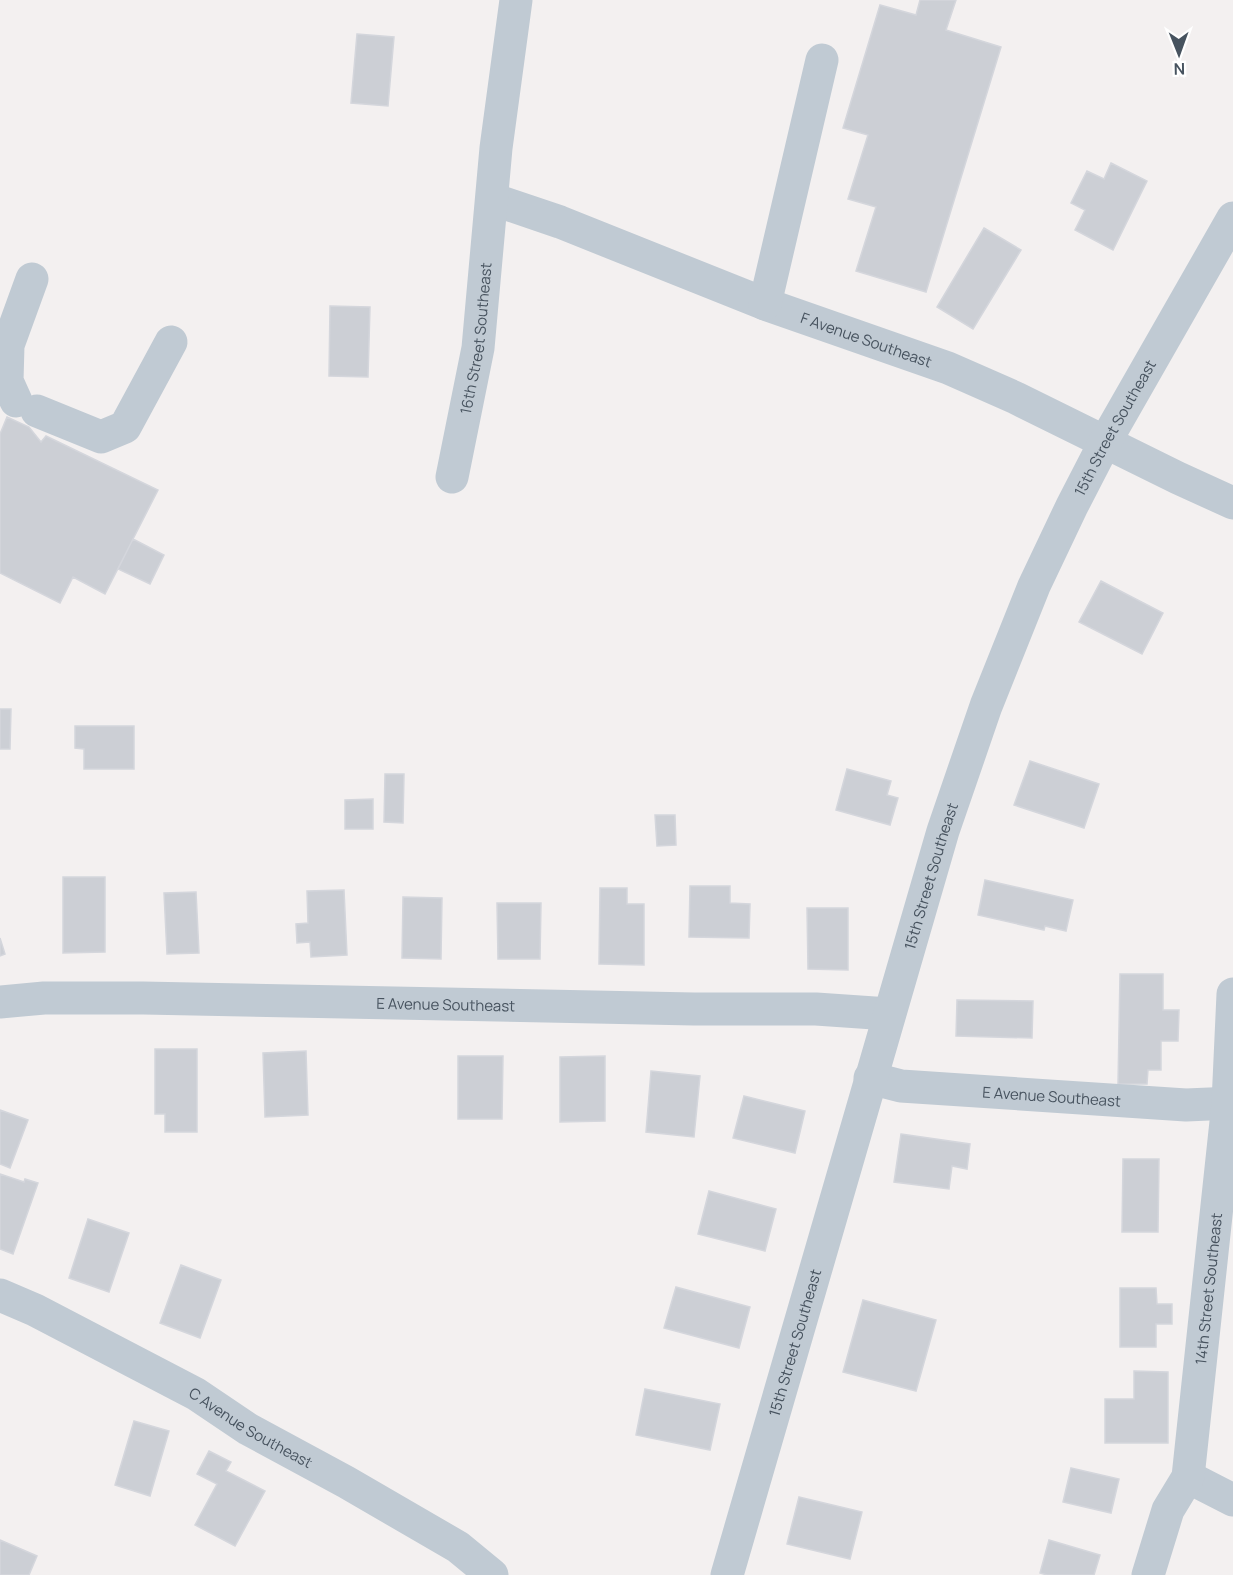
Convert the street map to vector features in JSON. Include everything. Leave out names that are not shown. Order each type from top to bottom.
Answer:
[{"type":"street","name":"16th Street Southeast","points":[[452,477],[478,348],[496,148],[516,0]]},
{"type":"street","points":[[765,304],[822,60]]},
{"type":"street","name":"F Avenue Southeast","points":[[492,199],[560,222],[765,304],[948,368],[1016,398],[1233,503]]},
{"type":"street","name":"15th Street Southeast","points":[[727,1575],[943,831],[986,706],[1034,586],[1105,442],[1233,218]]},
{"type":"street","points":[[32,279],[8,345],[7,381],[27,406],[101,437],[125,427],[171,342]]},
{"type":"street","name":"14th Street Southeast","points":[[1148,1575],[1168,1510],[1188,1477],[1230,1103],[1233,994]]},
{"type":"street","name":"E Avenue Southeast","points":[[0,1002],[44,998],[142,998],[694,1009],[816,1009],[890,1014]]},
{"type":"street","name":"E Avenue Southeast","points":[[870,1078],[901,1086],[1186,1105],[1230,1103]]},
{"type":"street","name":"C Avenue Southeast","points":[[0,1295],[35,1310],[196,1394],[248,1429],[346,1482],[458,1547],[492,1575]]},
{"type":"street","points":[[1188,1477],[1233,1500]]},
{"type":"building","points":[[920,0],[956,0],[946,30],[1001,47],[926,292],[856,271],[876,207],[848,199],[868,135],[843,128],[880,5],[916,15]]},
{"type":"building","points":[[357,34],[394,37],[388,106],[351,103]]},
{"type":"building","points":[[1111,163],[1147,181],[1113,250],[1075,230],[1085,210],[1071,203],[1087,171],[1104,179]]},
{"type":"building","points":[[984,228],[1021,250],[973,329],[937,307]]},
{"type":"building","points":[[330,306],[370,307],[368,377],[329,376]]},
{"type":"building","points":[[7,417],[29,427],[41,442],[46,436],[158,490],[105,594],[73,577],[60,603],[0,573],[0,434]]},
{"type":"building","points":[[133,539],[164,555],[150,584],[118,569]]},
{"type":"building","points":[[1101,581],[1163,613],[1142,654],[1079,622]]},
{"type":"building","points":[[0,709],[11,709],[10,749],[0,749]]},
{"type":"building","points":[[75,726],[134,726],[134,769],[84,769],[84,749],[75,748]]},
{"type":"building","points":[[1030,761],[1099,784],[1084,828],[1014,805]]},
{"type":"building","points":[[847,769],[891,781],[887,795],[898,798],[890,825],[836,810]]},
{"type":"building","points":[[385,774],[404,774],[403,823],[384,822]]},
{"type":"building","points":[[373,799],[373,829],[345,829],[345,800]]},
{"type":"building","points":[[655,815],[675,815],[676,845],[657,846]]},
{"type":"building","points":[[63,877],[105,877],[105,952],[63,953]]},
{"type":"building","points":[[985,880],[1073,900],[1066,931],[1045,926],[1044,930],[978,915]]},
{"type":"building","points":[[690,886],[730,886],[730,903],[750,904],[749,938],[689,937]]},
{"type":"building","points":[[600,888],[627,888],[627,904],[644,904],[644,965],[599,964]]},
{"type":"building","points":[[344,890],[347,955],[311,957],[310,942],[297,943],[296,924],[308,923],[307,891]]},
{"type":"building","points":[[196,892],[199,953],[167,954],[164,893]]},
{"type":"building","points":[[403,897],[442,898],[441,959],[402,958]]},
{"type":"building","points":[[497,903],[541,903],[540,959],[498,959]]},
{"type":"building","points":[[807,908],[848,908],[848,970],[808,969]]},
{"type":"building","points":[[0,938],[5,954],[0,956]]},
{"type":"building","points":[[1120,974],[1163,974],[1163,1010],[1179,1010],[1178,1041],[1161,1041],[1161,1070],[1148,1070],[1147,1084],[1118,1084]]},
{"type":"building","points":[[957,1000],[1033,1001],[1032,1038],[956,1036]]},
{"type":"building","points":[[155,1049],[197,1049],[197,1132],[165,1132],[165,1114],[155,1114]]},
{"type":"building","points":[[306,1051],[308,1115],[265,1117],[263,1053]]},
{"type":"building","points":[[458,1056],[503,1056],[502,1119],[458,1119]]},
{"type":"building","points":[[605,1056],[605,1121],[560,1122],[560,1057]]},
{"type":"building","points":[[651,1071],[700,1076],[694,1137],[646,1132]]},
{"type":"building","points":[[744,1096],[805,1111],[795,1153],[733,1138]]},
{"type":"building","points":[[0,1110],[28,1120],[10,1168],[0,1164]]},
{"type":"building","points":[[901,1134],[970,1144],[967,1169],[952,1166],[949,1189],[894,1182]]},
{"type":"building","points":[[1123,1159],[1159,1159],[1158,1232],[1122,1232]]},
{"type":"building","points":[[0,1174],[24,1182],[25,1179],[38,1183],[13,1254],[0,1249]]},
{"type":"building","points":[[709,1191],[776,1209],[765,1251],[698,1234]]},
{"type":"building","points":[[88,1219],[129,1233],[109,1292],[69,1278]]},
{"type":"building","points":[[181,1265],[221,1280],[200,1338],[160,1323]]},
{"type":"building","points":[[676,1287],[750,1307],[739,1348],[664,1328]]},
{"type":"building","points":[[1120,1288],[1156,1288],[1157,1304],[1172,1304],[1172,1324],[1156,1324],[1156,1347],[1120,1347]]},
{"type":"building","points":[[863,1300],[936,1320],[916,1391],[843,1372]]},
{"type":"building","points":[[1134,1371],[1168,1372],[1168,1443],[1105,1443],[1105,1399],[1134,1399]]},
{"type":"building","points":[[645,1389],[720,1404],[710,1450],[636,1435]]},
{"type":"building","points":[[134,1421],[169,1431],[150,1496],[115,1485]]},
{"type":"building","points":[[209,1451],[231,1462],[226,1471],[265,1491],[235,1546],[195,1525],[217,1484],[197,1474]]},
{"type":"building","points":[[1071,1468],[1119,1479],[1111,1513],[1063,1502]]},
{"type":"building","points":[[799,1497],[862,1512],[850,1559],[787,1544]]},
{"type":"building","points":[[0,1540],[37,1556],[29,1575],[0,1575]]},
{"type":"building","points":[[1049,1540],[1100,1555],[1094,1575],[1040,1573]]}]
